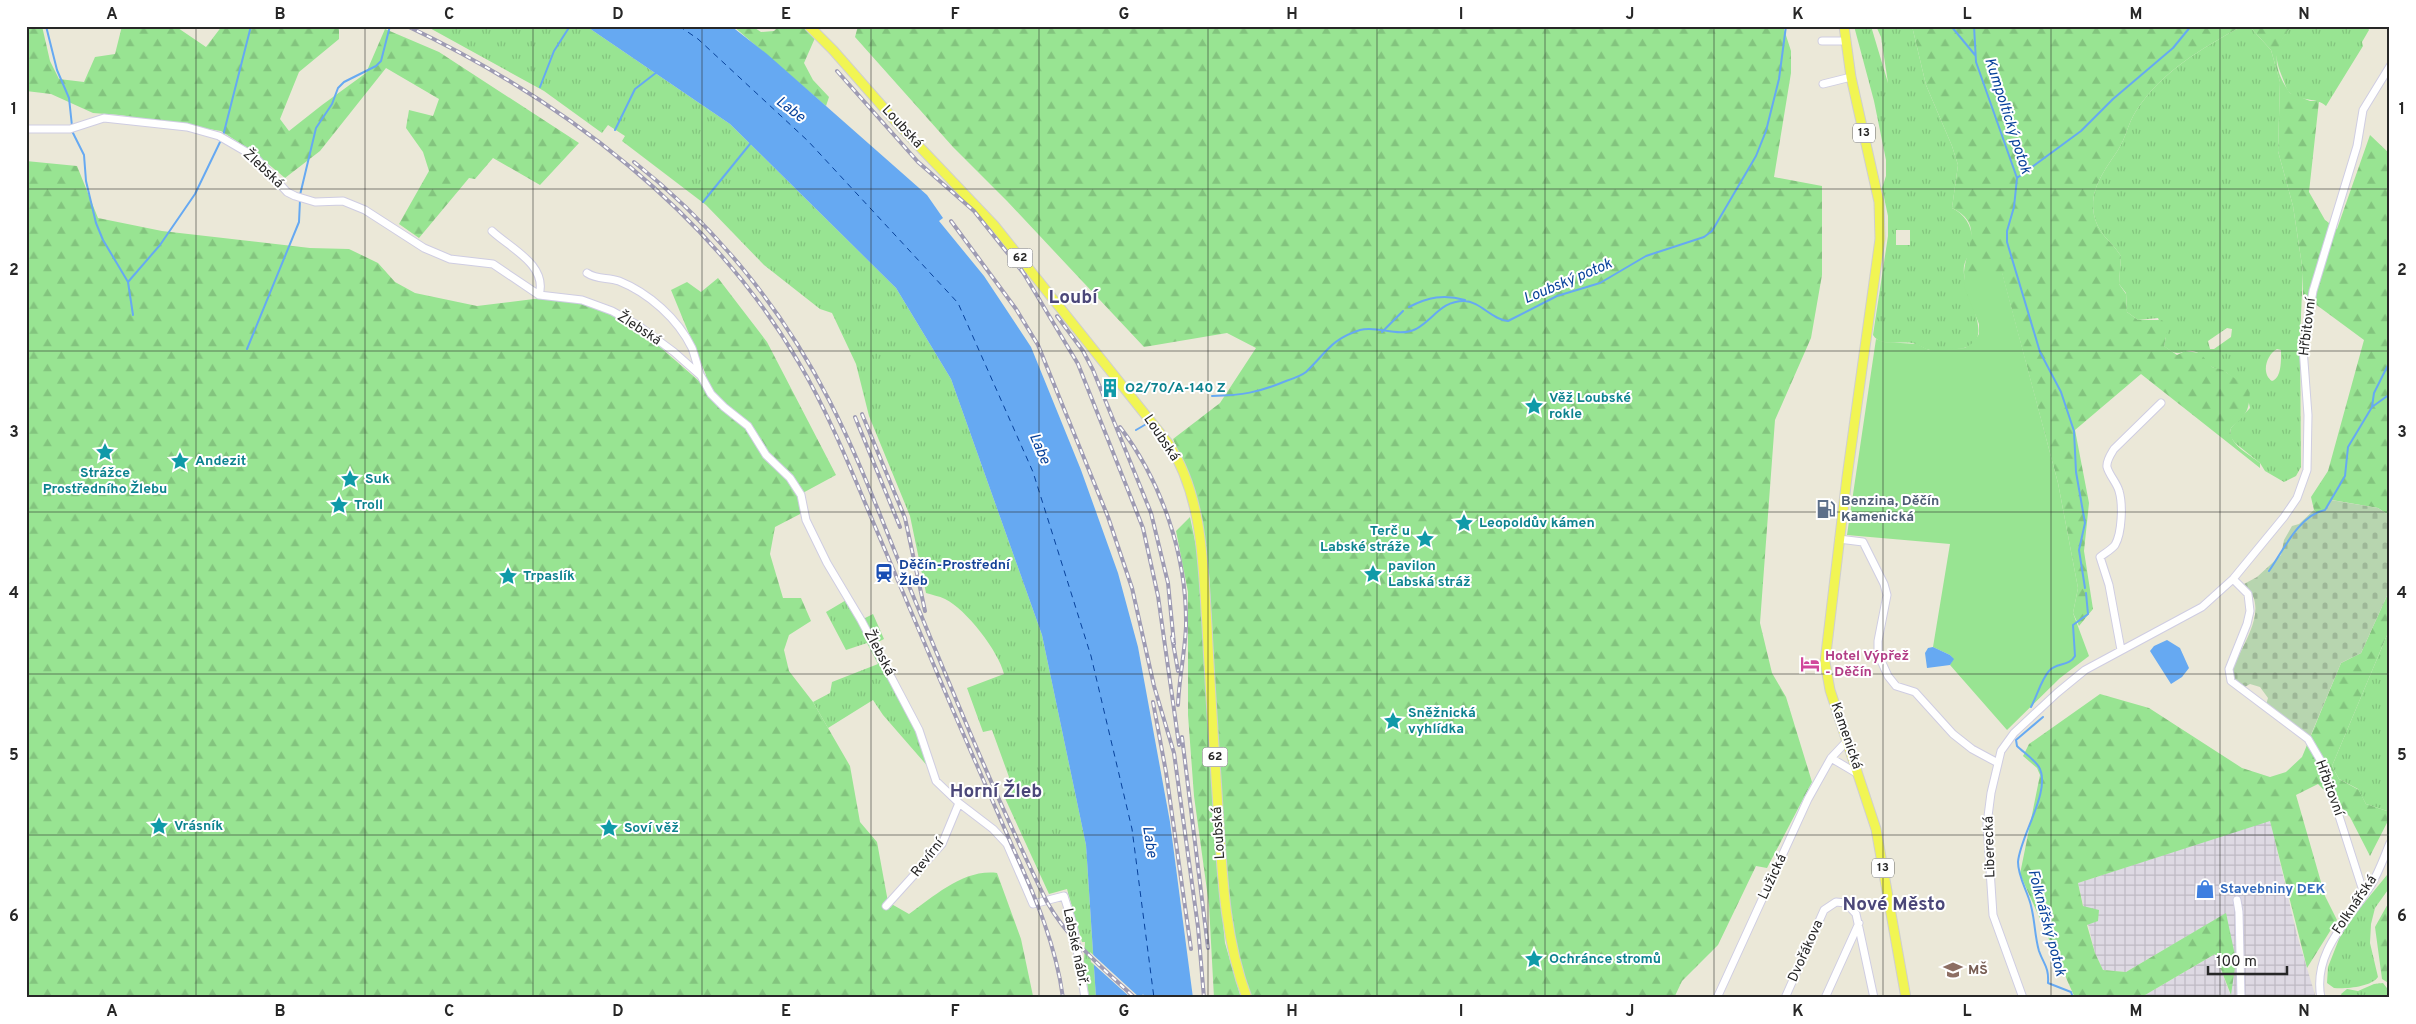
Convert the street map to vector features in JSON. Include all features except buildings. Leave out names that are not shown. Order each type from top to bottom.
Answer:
[{"type":"main road","name":"Loubská","points":[[809,26],[834,50],[897,123],[994,225],[1168,443],[1184,473],[1192,497],[1204,568],[1221,856],[1231,946],[1246,998]]},
{"type":"main road","name":"13","points":[[1844,26],[1852,77]]},
{"type":"main road","name":"Kamenická","points":[[1852,77],[1880,216],[1880,239],[1839,539],[1825,662],[1827,679],[1876,829],[1906,998]]},
{"type":"street","points":[[1822,41],[1845,41]]},
{"type":"street","name":"Hřbitovní","points":[[1998,763],[2001,751],[2014,733],[2056,693],[2085,670],[2202,607],[2233,579],[2284,517],[2297,498],[2307,470],[2308,415],[2303,348],[2313,291],[2357,146],[2363,110],[2390,66]]},
{"type":"street","points":[[1823,84],[1852,77]]},
{"type":"street","name":"Žlebská","points":[[26,128],[70,129],[104,118],[187,127],[219,136],[255,157],[288,192],[295,196],[315,202],[343,202],[366,210],[424,248],[450,259],[493,264],[539,294],[582,300],[612,311],[638,326],[674,352],[701,376]]},
{"type":"street","points":[[492,231],[538,272],[542,285],[539,294]]},
{"type":"street","name":"Žlebská","points":[[586,273],[594,278],[619,281],[650,300],[670,316],[692,348],[701,376],[712,394],[724,407],[748,426],[766,455],[790,478],[801,494],[806,520],[827,563],[861,620],[919,730],[936,781],[959,803],[988,825],[1007,844],[1033,904],[1064,896]]},
{"type":"street","points":[[2121,650],[2109,585],[2100,557],[2114,546],[2119,526],[2121,499],[2119,490],[2108,467],[2109,458],[2114,449],[2161,403]]},
{"type":"street","points":[[1839,539],[1863,542],[1884,584],[1887,595],[1878,641],[1878,654],[1888,676],[1896,686],[1915,692],[1953,734],[1972,749],[1998,763]]},
{"type":"street","name":"Hřbitovní","points":[[2233,579],[2248,594],[2250,611],[2247,624],[2228,669],[2231,681],[2308,739],[2322,763],[2364,894]]},
{"type":"street","name":"Lužická","points":[[1717,998],[1808,799],[1830,758],[1847,741]]},
{"type":"street","points":[[1830,758],[1858,774]]},
{"type":"street","name":"Liberecká","points":[[1998,763],[1987,824],[1993,916],[2021,996]]},
{"type":"street","name":"Revírní","points":[[886,906],[942,844],[959,803]]},
{"type":"street","name":"Folknářská","points":[[2320,998],[2320,976],[2330,946],[2342,924],[2375,877],[2390,843]]},
{"type":"street","name":"Labské nábř.","points":[[1064,896],[1072,925],[1085,998]]},
{"type":"street","points":[[2236,900],[2239,912],[2241,998]]},
{"type":"street","name":"Dvořákova","points":[[1785,998],[1824,910],[1836,902],[1846,903],[1852,907],[1859,923],[1874,998]]},
{"type":"street","points":[[1825,998],[1859,923]]},
{"type":"shaded area","points":[[2270,820],[2297,935],[2316,998],[2140,998],[2215,954],[2230,994],[2225,914],[2126,972],[2103,970],[2095,953],[2078,883]]},
{"type":"green space","points":[[26,26],[42,26],[50,61],[59,79],[84,82],[95,57],[115,54],[122,26],[178,28],[206,47],[222,26],[339,26],[339,39],[299,72],[280,119],[289,131],[366,73],[385,29],[439,52],[579,143],[540,185],[493,158],[475,179],[469,178],[419,238],[399,224],[429,171],[423,152],[406,128],[409,110],[433,116],[439,99],[386,68],[320,151],[285,178],[255,153],[221,131],[120,115],[93,113],[51,94],[26,91]]},
{"type":"green space","points":[[426,26],[586,26],[730,124],[896,288],[951,379],[1042,635],[1086,845],[1096,998],[1089,998],[1084,961],[1085,942],[1082,942],[1067,889],[1049,894],[1004,796],[1009,777],[992,730],[983,732],[967,688],[1004,674],[1001,665],[989,643],[972,621],[945,599],[926,593],[910,516],[869,416],[856,364],[832,313],[820,309],[764,265],[706,205],[622,141],[625,136],[608,125],[602,133],[544,91]]},
{"type":"green space","points":[[733,26],[752,26],[761,32],[774,31],[779,26],[802,26],[815,38],[804,63],[813,80],[829,97],[826,106]]},
{"type":"green space","points":[[858,26],[1783,26],[1791,51],[1791,73],[1774,177],[1822,186],[1822,275],[1811,338],[1775,420],[1760,623],[1772,673],[1786,697],[1812,782],[1767,868],[1756,866],[1718,945],[1682,981],[1674,998],[1251,998],[1233,943],[1224,856],[1209,573],[1193,486],[1173,439],[1220,403],[1256,348],[1227,333],[1144,347],[1007,201],[953,147],[855,37]]},
{"type":"green space","points":[[1854,26],[1871,26],[1888,83],[1881,37],[1876,26],[1912,26],[1926,85],[1958,165],[1952,208],[1966,219],[1971,230],[1971,249],[1964,266],[1964,277],[1978,328],[1977,338],[1970,345],[1957,349],[1930,350],[1912,343],[1880,341],[1873,335],[1888,236],[1888,216],[1882,188],[1886,176],[1886,160],[1874,101]],"holes":[[[1896,230],[1910,230],[1910,245],[1896,245]]]},
{"type":"green space","points":[[1912,26],[2242,26],[2183,62],[2170,72],[2147,97],[2133,116],[2121,145],[2099,180],[2093,206],[2099,228],[2121,256],[2119,284],[2126,294],[2127,312],[2138,320],[2162,320],[2168,328],[2164,346],[2177,355],[2185,351],[2200,353],[2212,367],[2223,370],[2250,389],[2246,411],[2241,419],[2231,428],[2231,434],[2232,439],[2240,448],[2260,463],[2260,468],[2141,374],[2075,430],[2089,503],[2084,551],[2093,609],[2079,626],[2073,613],[2078,588],[2058,483],[2002,273],[1964,272],[1970,245],[1971,229],[1968,221],[1962,214],[1952,208],[1958,165],[1926,85]]},
{"type":"green space","points":[[2242,26],[2249,26],[2271,50],[2280,82],[2278,151],[2293,206],[2303,272],[2300,336],[2301,467],[2296,476],[2284,482],[2265,471],[2260,463],[2235,443],[2230,436],[2231,428],[2250,408],[2245,393],[2234,380],[2225,372],[2209,365],[2198,353],[2186,351],[2175,353],[2164,346],[2166,337],[2158,318],[2138,320],[2127,312],[2126,293],[2119,284],[2121,256],[2099,228],[2093,206],[2099,180],[2121,145],[2133,116],[2147,97],[2170,72],[2183,62]],"holes":[[[2227,328],[2232,329],[2231,337],[2214,349],[2210,349],[2208,341]],[[2277,349],[2281,350],[2280,368],[2278,376],[2272,381],[2267,374],[2266,365],[2270,356]]]},
{"type":"green space","points":[[2249,26],[2292,26],[2285,34],[2278,51],[2277,67],[2290,93],[2310,101],[2319,101],[2309,192],[2325,220],[2337,229],[2370,135],[2390,154],[2390,516],[2378,508],[2332,500],[2325,510],[2318,514],[2314,510],[2311,497],[2328,471],[2364,340],[2303,295],[2303,272],[2293,206],[2278,151],[2280,82],[2271,50]]},
{"type":"green space","points":[[2292,26],[2367,26],[2369,30],[2362,42],[2363,46],[2326,106],[2318,101],[2294,96],[2287,88],[2278,64],[2277,51]]},
{"type":"green space","points":[[26,161],[77,166],[98,218],[162,231],[310,248],[349,249],[378,263],[395,282],[415,293],[477,306],[550,297],[582,300],[637,327],[699,381],[706,375],[671,290],[687,282],[701,292],[718,278],[767,342],[836,475],[799,495],[802,513],[775,527],[770,554],[783,598],[801,598],[811,621],[789,635],[784,650],[789,671],[813,702],[850,766],[860,822],[877,842],[888,902],[909,914],[961,879],[985,873],[997,873],[1021,939],[1035,998],[26,998]]},
{"type":"green space","points":[[1964,272],[2002,272],[2058,483],[2078,588],[2073,613],[2089,656],[2060,678],[2007,730],[1950,665],[1953,659],[1950,655],[1933,647],[1950,544],[1847,535],[1876,339],[1884,342],[1917,344],[1929,350],[1965,348],[1974,342],[1979,334],[1979,324],[1965,289]]},
{"type":"green space","points":[[2331,500],[2378,508],[2390,516],[2390,589],[2361,653],[2341,663],[2310,737],[2266,705],[2268,698],[2260,687],[2250,684],[2243,688],[2234,678],[2232,669],[2248,637],[2254,619],[2254,600],[2251,592],[2244,584],[2257,577],[2281,555],[2284,540],[2292,526],[2299,524],[2314,510],[2318,514],[2325,510]]},
{"type":"green space","points":[[1190,517],[1201,570],[1216,852],[1225,943],[1241,998],[1214,998],[1209,905],[1194,796],[1188,715],[1188,592],[1176,531]]},
{"type":"green space","points":[[2390,589],[2390,628],[2332,766],[2339,779],[2359,790],[2366,804],[2390,812],[2390,817],[2370,856],[2350,817],[2318,784],[2296,795],[2325,896],[2337,920],[2307,968],[2270,821],[2078,883],[2083,906],[2099,910],[2098,921],[2087,925],[2095,953],[2103,970],[2126,972],[2226,913],[2236,960],[2231,995],[2215,954],[2140,998],[2075,998],[2020,874],[2040,775],[2037,768],[2023,756],[2029,744],[2100,694],[2149,708],[2242,768],[2270,777],[2286,772],[2302,757],[2341,663],[2361,653]]},
{"type":"green space","points":[[848,599],[861,620],[873,614],[884,639],[874,644],[919,730],[930,769],[883,715],[873,700],[828,728],[813,702],[830,693],[832,682],[878,664],[867,643],[846,650],[826,612]]},
{"type":"green space","points":[[2390,628],[2390,812],[2366,804],[2358,789],[2339,779],[2332,766]]},
{"type":"green space","points":[[2387,875],[2390,875],[2390,887],[2375,908],[2371,924],[2370,943],[2378,977],[2364,985],[2351,988],[2334,988],[2327,983],[2328,967],[2339,939],[2351,919]]},
{"type":"green space","points":[[2390,900],[2390,984],[2382,979],[2375,927]]},
{"type":"green space","points":[[2383,983],[2390,992],[2390,998],[2343,998],[2341,994],[2347,989],[2358,991],[2374,984]]},
{"type":"water","name":"Labe","points":[[586,26],[731,26],[767,54],[927,195],[943,218],[939,221],[984,276],[1031,347],[1081,470],[1118,573],[1138,647],[1170,822],[1193,998],[1145,998],[1143,994],[1141,998],[1096,998],[1086,845],[1042,635],[951,379],[896,288],[730,124]]},
{"type":"water","points":[[2167,640],[2180,648],[2189,668],[2182,677],[2171,684],[2150,651],[2154,646]]},
{"type":"water","points":[[1933,647],[1954,659],[1950,665],[1927,668],[1925,653],[1928,648]]},
{"type":"pier","points":[[1090,952],[1140,998],[1131,998],[1091,962]]},
{"type":"waterway","points":[[46,26],[57,70],[69,98],[72,126]]},
{"type":"waterway","points":[[223,136],[251,26]]},
{"type":"waterway","points":[[300,195],[316,128],[332,104],[338,88],[344,82],[376,66],[381,61],[390,26]]},
{"type":"waterway","points":[[540,87],[554,51],[570,26]]},
{"type":"waterway","name":"Loubský potok","points":[[1212,396],[1250,393],[1302,375],[1335,342],[1350,334],[1367,329],[1395,332],[1416,329],[1443,307],[1456,302],[1470,302],[1502,320],[1508,321],[1557,296],[1600,283],[1646,256],[1704,237],[1712,231],[1756,156],[1766,131],[1779,79],[1786,26]]},
{"type":"waterway","points":[[1951,26],[1975,55]]},
{"type":"waterway","name":"Kumpoltický potok","points":[[1974,26],[1976,62],[2017,178],[2014,207],[2007,231],[2007,242],[2040,352],[2061,392],[2074,431],[2076,472],[2085,523],[2079,550],[2085,588]]},
{"type":"waterway","points":[[2017,178],[2081,131],[2113,99],[2173,48],[2191,26]]},
{"type":"waterway","points":[[615,130],[635,89],[657,72]]},
{"type":"waterway","points":[[72,131],[84,155],[86,181],[96,223],[103,240],[128,282],[133,315]]},
{"type":"waterway","points":[[128,282],[160,245],[195,194],[221,140]]},
{"type":"waterway","points":[[703,202],[750,144]]},
{"type":"waterway","points":[[247,349],[299,222],[300,200]]},
{"type":"waterway","points":[[1409,307],[1423,301],[1443,297],[1465,300]]},
{"type":"waterway","points":[[1382,332],[1403,311]]},
{"type":"waterway","name":"Folknářský potok","points":[[2390,335],[2390,343]]},
{"type":"waterway","name":"Folknářský potok","points":[[2269,571],[2300,526],[2316,513],[2325,510],[2345,476],[2348,447],[2372,407],[2374,393],[2390,361]]},
{"type":"waterway","points":[[2372,407],[2390,394]]},
{"type":"waterway","name":"Loubský potok","points":[[1136,430],[1148,423]]},
{"type":"waterway","name":"Kumpoltický potok","points":[[2031,707],[2049,671],[2055,666],[2069,662],[2075,656],[2073,625],[2088,614],[2086,593]]},
{"type":"waterway","name":"Folknářský potok","points":[[2043,717],[2016,740],[2017,746],[2037,764],[2042,777],[2039,800],[2020,851],[2018,867],[2031,905],[2037,945],[2047,970],[2048,983],[2071,992],[2073,998]]},
{"type":"ferry route","points":[[679,26],[698,39],[808,141],[958,303],[1033,472],[1091,656],[1132,829],[1154,998]]},
{"type":"railway","points":[[407,26],[465,56],[522,89],[576,125],[628,166],[677,210],[723,257],[763,308],[810,382],[846,458],[1037,903],[1050,940],[1063,998]]},
{"type":"railway","points":[[837,71],[918,162],[974,211],[1025,275]]},
{"type":"railway","points":[[634,162],[692,213],[719,241],[768,301],[810,366],[851,446],[975,745],[1047,902],[1076,942],[1135,998]]},
{"type":"railway","points":[[951,221],[1016,309],[1038,345],[1108,517],[1132,588],[1154,686],[1174,753],[1198,927],[1204,998]]},
{"type":"railway","points":[[1021,269],[1078,364],[1143,528],[1158,596],[1179,745]]},
{"type":"railway","points":[[1057,316],[1083,351],[1093,370],[1151,513],[1168,583],[1174,644]]},
{"type":"railway","points":[[862,414],[905,518],[925,611]]},
{"type":"railway","points":[[855,417],[900,527]]},
{"type":"railway","points":[[1120,427],[1135,448],[1160,496],[1177,547],[1182,573],[1186,626],[1178,705]]},
{"type":"railway","points":[[1172,637],[1178,671]]},
{"type":"railway","points":[[1153,702],[1166,772],[1191,949]]},
{"type":"railway","points":[[1182,737],[1208,948]]},
{"type":"place","name":"O2/70/A-140 Z","points":[[1110,388]]},
{"type":"place","name":"Věž Loubské rokle","points":[[1534,406]]},
{"type":"place","name":"Strážce Prostředního Žlebu","points":[[105,452]]},
{"type":"place","name":"Andezit","points":[[180,461]]},
{"type":"place","name":"Suk","points":[[350,479]]},
{"type":"place","name":"Troll","points":[[339,505]]},
{"type":"place","name":"Benzina, Děčín Kamenická","points":[[1826,509]]},
{"type":"place","name":"Leopoldův kámen","points":[[1464,523]]},
{"type":"place","name":"Terč u Labské stráže","points":[[1425,539]]},
{"type":"place","name":"Děčín-Prostřední Žleb","points":[[884,573]]},
{"type":"place","name":"pavilon Labská stráž","points":[[1373,574]]},
{"type":"place","name":"Trpaslík","points":[[508,576]]},
{"type":"place","name":"Hotel Výpřež - Děčín","points":[[1810,664]]},
{"type":"place","name":"Sněžnická vyhlídka","points":[[1393,721]]},
{"type":"place","name":"Vrásník","points":[[159,826]]},
{"type":"place","name":"Soví věž","points":[[609,828]]},
{"type":"place","name":"Stavebniny DEK","points":[[2205,889]]},
{"type":"place","name":"Ochránce stromů","points":[[1534,959]]},
{"type":"place","name":"MŠ","points":[[1953,970]]},
{"type":"district","name":"Loubí","points":[[1073,298]]},
{"type":"district","name":"Horní Žleb","points":[[996,792]]},
{"type":"district","name":"Nové Město","points":[[1894,905]]}]
